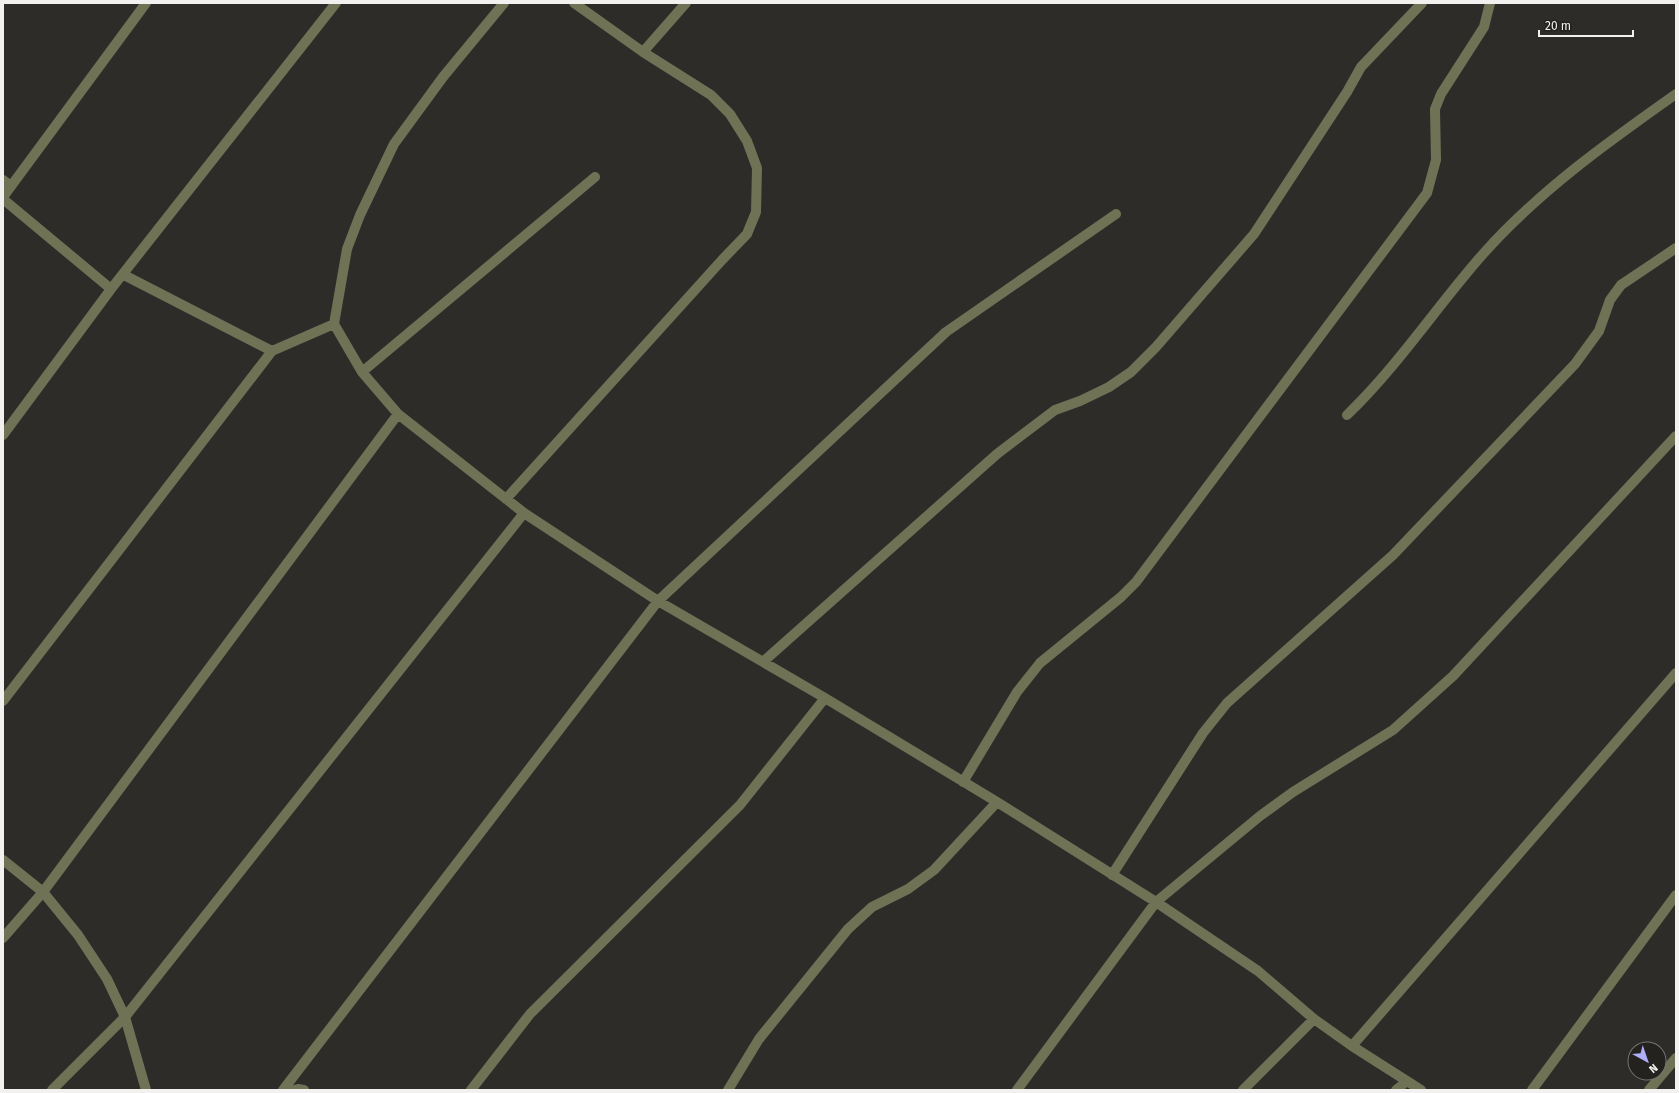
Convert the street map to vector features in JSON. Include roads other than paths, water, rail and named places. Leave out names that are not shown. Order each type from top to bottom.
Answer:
[{"type":"street","points":[[111,289],[3,198],[7,183],[146,3]]},
{"type":"street","points":[[3,435],[111,289],[124,275],[336,3]]},
{"type":"street","points":[[504,3],[443,77],[394,144],[360,215],[347,249],[334,324],[362,372],[398,414],[524,513],[658,601],[764,661],[997,802],[1156,902],[1258,971],[1314,1019],[1352,1046],[1421,1090]]},
{"type":"street","points":[[506,499],[747,234],[756,212],[757,168],[747,140],[730,114],[711,95],[643,52],[574,3]]},
{"type":"street","points":[[643,52],[686,3]]},
{"type":"street","points":[[764,661],[1003,450],[1055,410],[1080,401],[1109,387],[1130,372],[1156,347],[1254,234],[1348,92],[1361,67],[1422,3]]},
{"type":"street","points":[[963,782],[1016,692],[1040,663],[1121,597],[1136,582],[1427,193],[1436,160],[1435,109],[1441,94],[1484,27],[1490,3]]},
{"type":"street","points":[[1347,415],[1371,392],[1484,253],[1544,194],[1597,150],[1676,94]]},
{"type":"street","points":[[362,372],[595,177]]},
{"type":"street","points":[[283,1090],[658,601],[946,332],[1116,214]]},
{"type":"street","points":[[1112,875],[1203,732],[1227,703],[1393,556],[1575,364],[1599,331],[1610,300],[1621,285],[1676,248]]},
{"type":"street","points":[[124,275],[272,351]]},
{"type":"street","points":[[3,701],[272,351],[334,324]]},
{"type":"street","points":[[3,938],[43,892],[398,414]]},
{"type":"street","points":[[1017,1090],[1156,902],[1260,816],[1293,792],[1393,730],[1453,676],[1676,436]]},
{"type":"street","points":[[52,1090],[125,1017],[524,513]]},
{"type":"street","points":[[1352,1046],[1676,673]]},
{"type":"street","points":[[471,1090],[530,1014],[740,805],[825,698]]},
{"type":"street","points":[[728,1090],[759,1038],[848,928],[872,907],[908,889],[934,870],[997,802]]},
{"type":"street","points":[[3,860],[43,892],[82,941],[107,979],[125,1017],[146,1090]]},
{"type":"street","points":[[1532,1090],[1676,895]]},
{"type":"street","points":[[1243,1090],[1314,1019]]},
{"type":"street","points":[[1649,1090],[1676,1058]]},
{"type":"street","points":[[1396,1090],[1407,1081]]},
{"type":"street","points":[[294,1090],[298,1088],[304,1090]]}]
